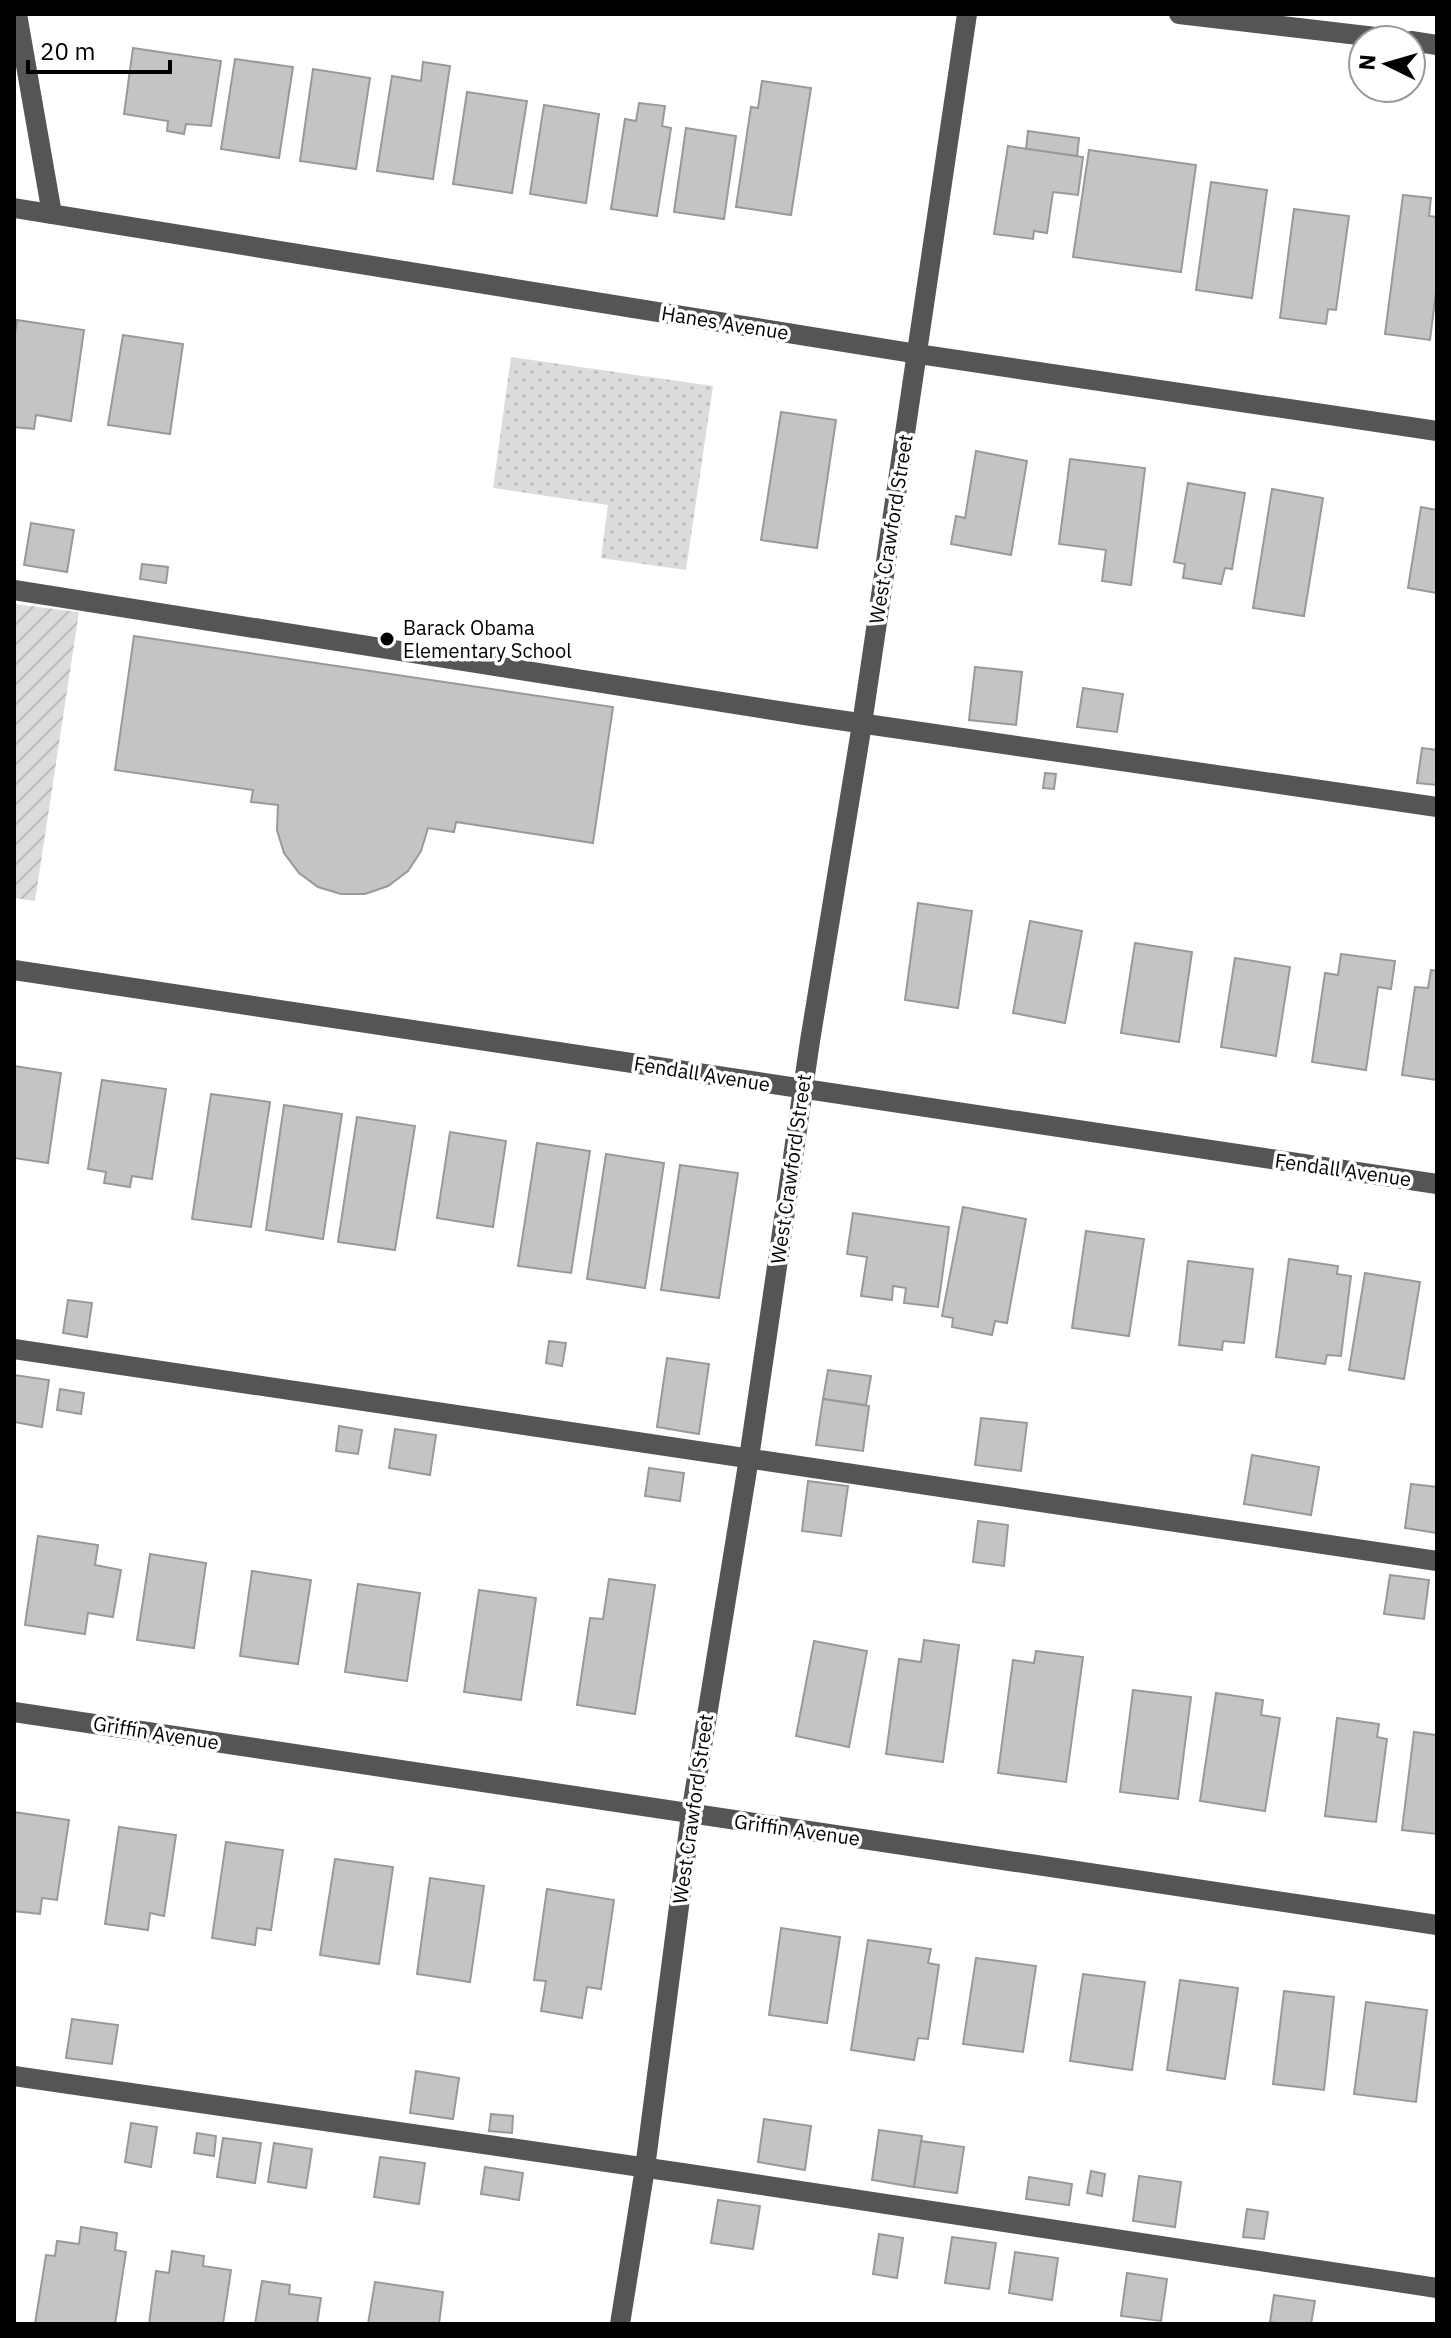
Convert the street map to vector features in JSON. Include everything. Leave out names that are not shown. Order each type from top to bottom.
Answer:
[{"type":"street","points":[[17,14],[52,214]]},
{"type":"street","name":"West Crawford Street","points":[[620,2324],[645,2168],[691,1814],[749,1458],[802,1089],[862,724],[967,14]]},
{"type":"street","points":[[1179,14],[1347,34]]},
{"type":"street","name":"Hanes Avenue","points":[[14,208],[918,354],[1437,431]]},
{"type":"street","points":[[14,590],[862,724],[1437,807]]},
{"type":"street","name":"Fendall Avenue","points":[[14,970],[1437,1184]]},
{"type":"street","points":[[14,1349],[1437,1561]]},
{"type":"street","name":"Griffin Avenue","points":[[14,1712],[1437,1925]]},
{"type":"street","points":[[14,2076],[1437,2288]]},
{"type":"shaded area","points":[[511,357],[713,386],[686,570],[601,558],[608,505],[493,488]]},
{"type":"shaded area","points":[[14,604],[79,612],[35,901],[14,898]]},
{"type":"building","points":[[133,48],[221,61],[211,126],[186,124],[184,134],[167,131],[168,121],[124,114]]},
{"type":"building","points":[[235,59],[293,67],[279,158],[221,149]]},
{"type":"building","points":[[423,62],[450,66],[433,179],[377,171],[392,76],[421,81]]},
{"type":"building","points":[[313,69],[370,78],[356,169],[300,161]]},
{"type":"building","points":[[762,81],[811,88],[791,215],[736,207],[751,107],[758,108]]},
{"type":"building","points":[[467,92],[527,101],[512,193],[453,184]]},
{"type":"building","points":[[639,103],[665,106],[662,126],[671,128],[657,216],[611,209],[625,119],[636,121]]},
{"type":"building","points":[[544,105],[599,114],[586,203],[530,194]]},
{"type":"building","points":[[686,128],[736,136],[724,219],[674,212]]},
{"type":"building","points":[[1028,131],[1079,138],[1077,156],[1026,149]]},
{"type":"building","points":[[1008,146],[1083,157],[1078,195],[1053,192],[1047,233],[1034,231],[1033,239],[994,234]]},
{"type":"building","points":[[1089,150],[1196,165],[1181,272],[1073,257]]},
{"type":"building","points":[[1211,182],[1267,190],[1252,298],[1196,290]]},
{"type":"building","points":[[1403,195],[1431,198],[1429,216],[1437,217],[1437,284],[1430,340],[1385,334]]},
{"type":"building","points":[[1294,209],[1349,216],[1336,310],[1328,309],[1326,324],[1280,318]]},
{"type":"building","points":[[17,320],[84,330],[71,421],[36,415],[34,429],[14,427],[14,340]]},
{"type":"building","points":[[123,335],[183,344],[170,434],[108,425]]},
{"type":"building","points":[[781,412],[836,420],[817,548],[761,540]]},
{"type":"building","points":[[976,451],[1027,461],[1011,555],[951,544],[956,516],[965,518]]},
{"type":"building","points":[[1070,459],[1145,468],[1131,585],[1102,581],[1106,550],[1059,544]]},
{"type":"building","points":[[1188,483],[1245,493],[1232,569],[1225,568],[1221,584],[1183,578],[1185,564],[1174,562]]},
{"type":"building","points":[[1272,489],[1323,498],[1304,616],[1253,608]]},
{"type":"building","points":[[1421,507],[1437,510],[1437,593],[1408,588]]},
{"type":"building","points":[[31,523],[74,530],[67,572],[24,565]]},
{"type":"building","points":[[142,564],[168,567],[166,583],[140,579]]},
{"type":"building","points":[[134,636],[613,707],[593,843],[456,822],[454,832],[428,828],[421,851],[408,871],[388,886],[365,894],[341,894],[318,887],[299,873],[284,853],[277,830],[278,805],[251,802],[253,790],[115,770]]},
{"type":"building","points":[[975,667],[1022,672],[1016,725],[969,720]]},
{"type":"building","points":[[1083,688],[1123,694],[1117,732],[1077,727]]},
{"type":"building","points":[[1422,748],[1437,750],[1437,785],[1417,783]]},
{"type":"building","points":[[1045,773],[1056,774],[1054,789],[1043,788]]},
{"type":"building","points":[[918,903],[972,911],[958,1008],[905,1000]]},
{"type":"building","points":[[1030,921],[1082,931],[1065,1023],[1013,1013]]},
{"type":"building","points":[[1135,943],[1192,952],[1179,1042],[1121,1033]]},
{"type":"building","points":[[1341,954],[1395,961],[1391,989],[1378,987],[1366,1070],[1312,1062],[1325,973],[1338,975]]},
{"type":"building","points":[[1235,958],[1290,967],[1276,1056],[1221,1047]]},
{"type":"building","points":[[1431,970],[1437,971],[1437,1080],[1402,1075],[1415,987],[1428,988]]},
{"type":"building","points":[[14,1066],[61,1073],[48,1163],[14,1158]]},
{"type":"building","points":[[102,1080],[166,1089],[152,1179],[132,1176],[130,1187],[104,1183],[106,1172],[88,1169]]},
{"type":"building","points":[[211,1094],[270,1102],[251,1227],[192,1219]]},
{"type":"building","points":[[284,1105],[342,1114],[323,1239],[266,1230]]},
{"type":"building","points":[[357,1117],[415,1126],[395,1250],[338,1242]]},
{"type":"building","points":[[450,1132],[506,1141],[493,1227],[437,1218]]},
{"type":"building","points":[[537,1143],[590,1151],[571,1273],[518,1266]]},
{"type":"building","points":[[606,1154],[664,1163],[645,1288],[587,1279]]},
{"type":"building","points":[[680,1165],[738,1173],[719,1298],[661,1290]]},
{"type":"building","points":[[963,1207],[1026,1219],[1007,1323],[995,1321],[992,1335],[952,1327],[953,1318],[942,1316]]},
{"type":"building","points":[[853,1213],[949,1227],[938,1307],[904,1303],[906,1288],[893,1286],[892,1300],[861,1296],[867,1257],[847,1254]]},
{"type":"building","points":[[1086,1231],[1144,1239],[1129,1336],[1072,1328]]},
{"type":"building","points":[[1289,1259],[1338,1266],[1337,1274],[1351,1276],[1341,1356],[1327,1355],[1325,1364],[1276,1357]]},
{"type":"building","points":[[1188,1261],[1253,1269],[1244,1343],[1223,1341],[1222,1350],[1179,1345]]},
{"type":"building","points":[[1365,1273],[1420,1282],[1404,1379],[1349,1370]]},
{"type":"building","points":[[68,1300],[92,1303],[87,1337],[63,1333]]},
{"type":"building","points":[[549,1341],[566,1343],[562,1366],[546,1363]]},
{"type":"building","points":[[667,1358],[709,1364],[699,1434],[657,1427]]},
{"type":"building","points":[[828,1370],[871,1376],[866,1405],[823,1399]]},
{"type":"building","points":[[14,1375],[49,1380],[42,1427],[14,1422]]},
{"type":"building","points":[[60,1389],[84,1393],[81,1414],[57,1410]]},
{"type":"building","points":[[823,1399],[869,1406],[863,1451],[816,1445]]},
{"type":"building","points":[[981,1418],[1027,1423],[1021,1471],[975,1465]]},
{"type":"building","points":[[339,1426],[362,1430],[358,1454],[336,1451]]},
{"type":"building","points":[[395,1429],[436,1435],[430,1475],[389,1468]]},
{"type":"building","points":[[1252,1455],[1319,1467],[1311,1515],[1244,1504]]},
{"type":"building","points":[[649,1468],[684,1473],[680,1501],[645,1496]]},
{"type":"building","points":[[808,1481],[848,1486],[841,1536],[802,1531]]},
{"type":"building","points":[[1411,1484],[1437,1487],[1437,1533],[1405,1528]]},
{"type":"building","points":[[978,1521],[1008,1525],[1004,1566],[973,1562]]},
{"type":"building","points":[[38,1536],[98,1545],[95,1565],[121,1570],[113,1617],[88,1613],[85,1634],[25,1625]]},
{"type":"building","points":[[150,1554],[206,1563],[194,1648],[137,1640]]},
{"type":"building","points":[[252,1571],[311,1580],[298,1664],[240,1656]]},
{"type":"building","points":[[1390,1575],[1429,1580],[1424,1619],[1384,1614]]},
{"type":"building","points":[[609,1579],[655,1585],[635,1714],[577,1705],[590,1618],[603,1619]]},
{"type":"building","points":[[358,1584],[420,1593],[407,1681],[345,1672]]},
{"type":"building","points":[[479,1590],[536,1598],[521,1700],[464,1692]]},
{"type":"building","points":[[924,1640],[959,1645],[943,1762],[886,1754],[899,1659],[921,1662]]},
{"type":"building","points":[[814,1641],[867,1651],[849,1747],[796,1736]]},
{"type":"building","points":[[1036,1651],[1083,1657],[1066,1782],[998,1773],[1013,1660],[1034,1663]]},
{"type":"building","points":[[1133,1690],[1191,1697],[1178,1799],[1120,1792]]},
{"type":"building","points":[[1216,1693],[1263,1700],[1261,1715],[1280,1718],[1265,1811],[1200,1801]]},
{"type":"building","points":[[1337,1718],[1379,1724],[1377,1737],[1387,1739],[1376,1822],[1325,1816]]},
{"type":"building","points":[[1437,1726],[1437,1834],[1402,1830],[1414,1732],[1436,1735]]},
{"type":"building","points":[[14,1812],[69,1820],[57,1900],[42,1898],[40,1914],[14,1911]]},
{"type":"building","points":[[119,1827],[176,1835],[164,1916],[150,1913],[148,1930],[105,1924]]},
{"type":"building","points":[[226,1842],[283,1850],[271,1930],[257,1928],[255,1945],[212,1938]]},
{"type":"building","points":[[335,1859],[393,1867],[379,1964],[320,1955]]},
{"type":"building","points":[[430,1878],[484,1886],[470,1982],[417,1974]]},
{"type":"building","points":[[547,1889],[614,1900],[601,1989],[587,1987],[582,2018],[541,2011],[546,1981],[534,1980]]},
{"type":"building","points":[[781,1928],[840,1937],[827,2023],[769,2015]]},
{"type":"building","points":[[868,1940],[931,1949],[928,1963],[939,1965],[928,2039],[918,2038],[914,2060],[851,2050]]},
{"type":"building","points":[[976,1958],[1036,1966],[1023,2052],[963,2044]]},
{"type":"building","points":[[1083,1974],[1145,1982],[1132,2070],[1070,2061]]},
{"type":"building","points":[[1180,1980],[1238,1988],[1225,2079],[1167,2070]]},
{"type":"building","points":[[1284,1991],[1334,1997],[1324,2090],[1273,2084]]},
{"type":"building","points":[[1366,2002],[1427,2010],[1416,2102],[1354,2094]]},
{"type":"building","points":[[72,2019],[118,2025],[112,2064],[66,2058]]},
{"type":"building","points":[[416,2071],[459,2078],[453,2119],[410,2113]]},
{"type":"building","points":[[491,2114],[513,2116],[512,2133],[489,2131]]},
{"type":"building","points":[[764,2119],[811,2126],[805,2170],[758,2162]]},
{"type":"building","points":[[131,2123],[157,2127],[151,2167],[125,2162]]},
{"type":"building","points":[[879,2130],[922,2136],[914,2187],[872,2180]]},
{"type":"building","points":[[197,2133],[216,2136],[214,2156],[194,2153]]},
{"type":"building","points":[[223,2138],[261,2143],[255,2183],[217,2177]]},
{"type":"building","points":[[921,2141],[964,2147],[957,2193],[914,2187]]},
{"type":"building","points":[[274,2143],[312,2149],[306,2188],[268,2182]]},
{"type":"building","points":[[380,2157],[425,2163],[419,2204],[374,2197]]},
{"type":"building","points":[[485,2167],[523,2173],[519,2200],[481,2194]]},
{"type":"building","points":[[1091,2171],[1105,2174],[1102,2196],[1087,2193]]},
{"type":"building","points":[[1139,2176],[1181,2182],[1175,2227],[1133,2221]]},
{"type":"building","points":[[1029,2177],[1072,2184],[1069,2205],[1026,2199]]},
{"type":"building","points":[[718,2200],[760,2206],[753,2249],[711,2243]]},
{"type":"building","points":[[1247,2209],[1268,2212],[1264,2239],[1243,2237]]},
{"type":"building","points":[[81,2227],[117,2233],[115,2250],[126,2252],[115,2324],[35,2324],[46,2255],[55,2256],[57,2241],[79,2244]]},
{"type":"building","points":[[879,2234],[903,2238],[897,2278],[873,2274]]},
{"type":"building","points":[[952,2237],[996,2243],[989,2289],[945,2283]]},
{"type":"building","points":[[172,2251],[204,2256],[203,2266],[231,2270],[223,2324],[149,2324],[156,2271],[169,2273]]},
{"type":"building","points":[[1015,2252],[1058,2258],[1052,2300],[1009,2293]]},
{"type":"building","points":[[1127,2273],[1167,2279],[1161,2321],[1121,2316]]},
{"type":"building","points":[[262,2281],[290,2285],[289,2294],[321,2298],[317,2324],[255,2324]]},
{"type":"building","points":[[375,2282],[443,2292],[439,2324],[368,2324]]},
{"type":"building","points":[[1274,2295],[1315,2301],[1311,2324],[1270,2322]]},
{"type":"place","name":"Barack Obama Elementary School","points":[[387,639]]}]
